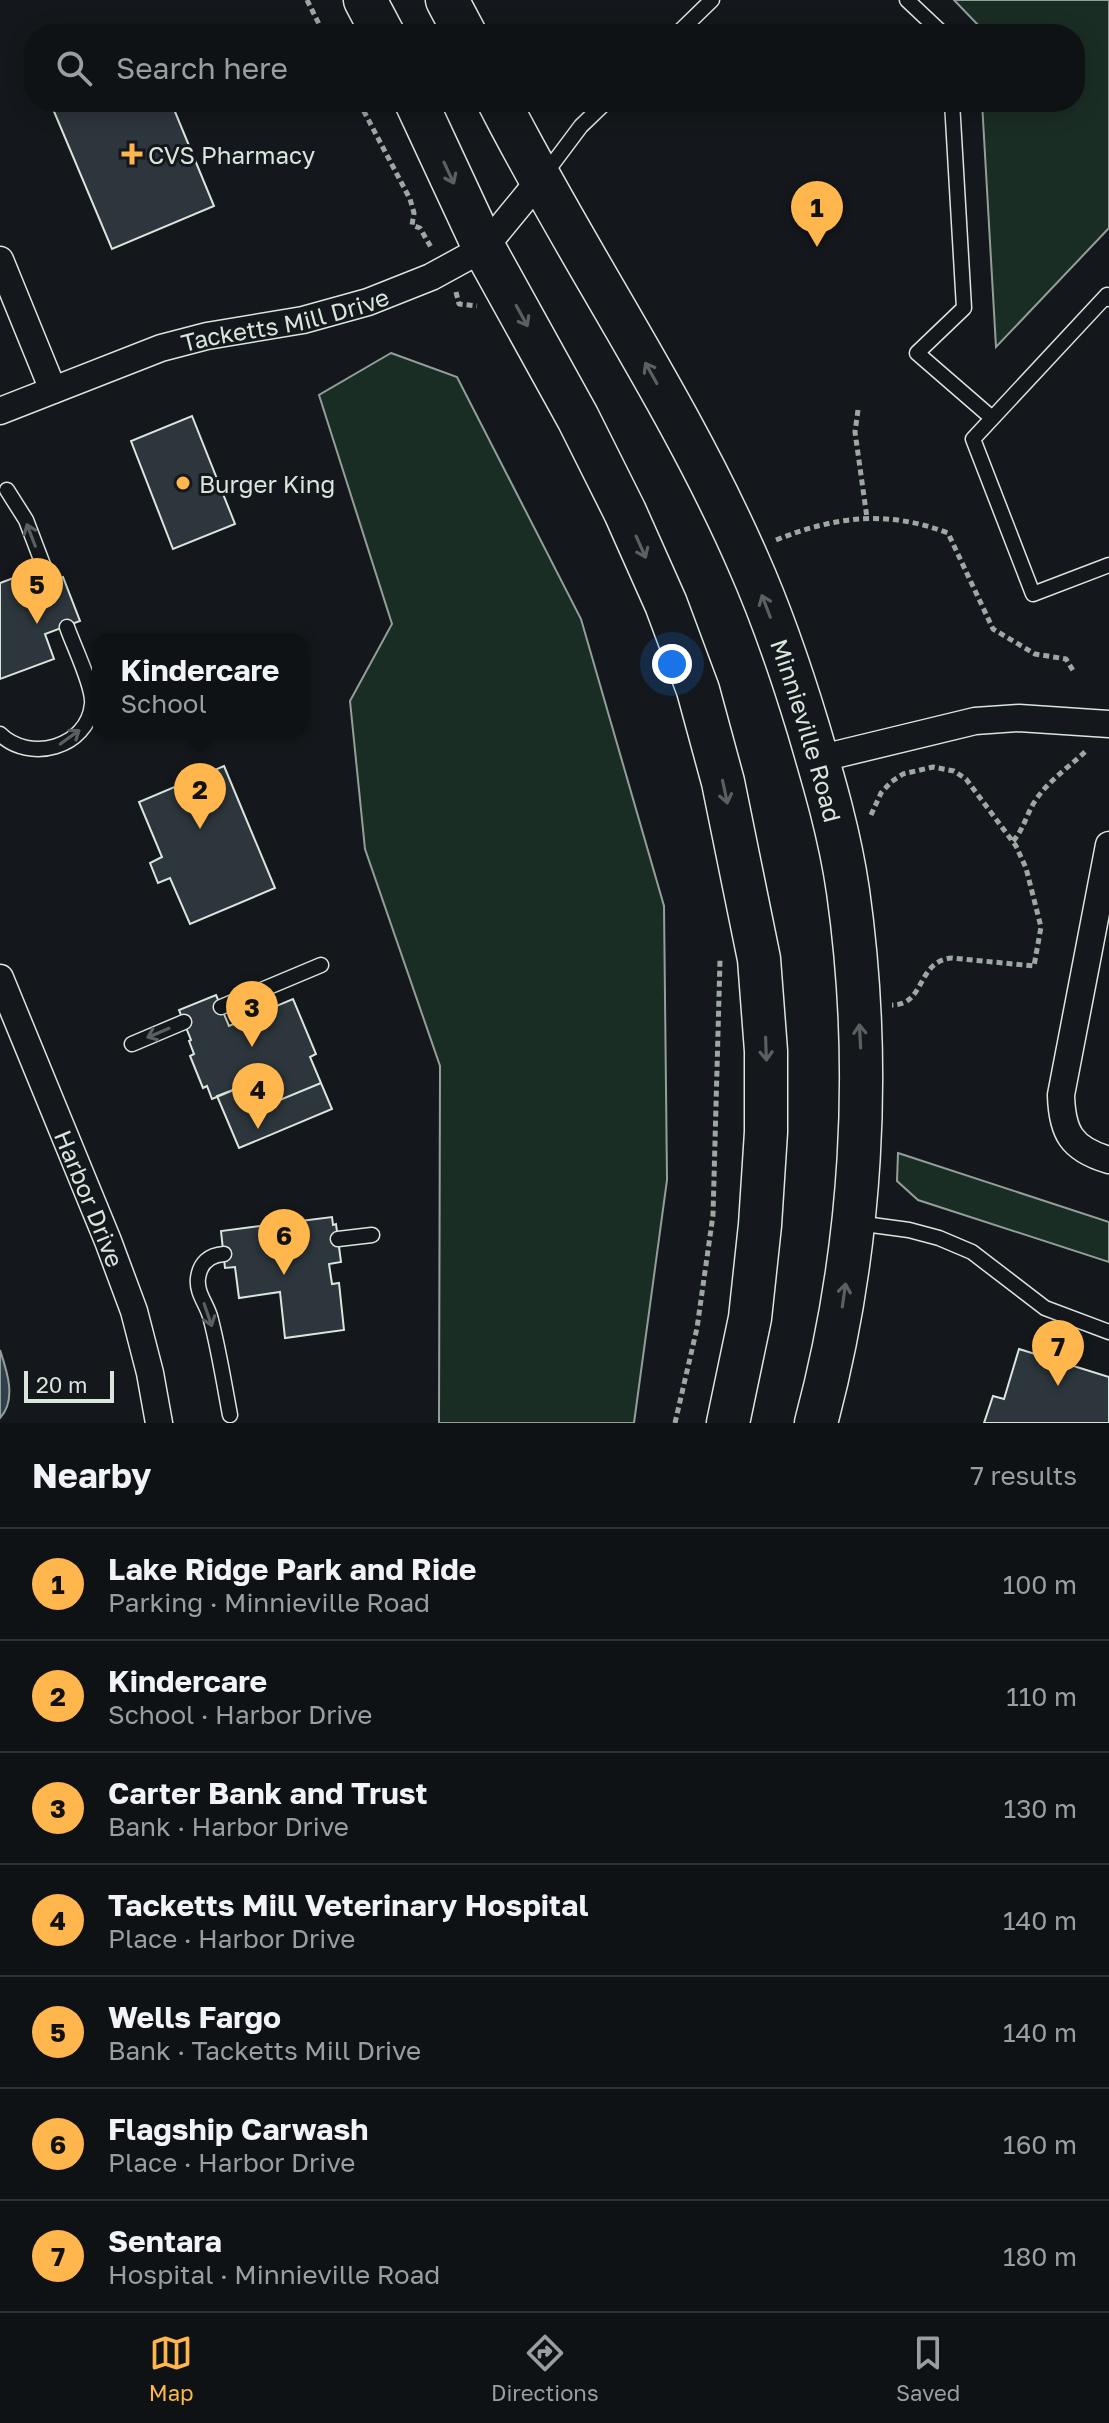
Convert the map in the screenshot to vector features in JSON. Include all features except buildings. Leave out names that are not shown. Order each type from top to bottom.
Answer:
[{"type":"main road","points":[[365,0],[378,24]]},
{"type":"main road","points":[[447,0],[460,24]]},
{"type":"main road","points":[[421,112],[484,248],[578,418],[625,512],[666,604],[698,690],[723,782],[759,959],[766,1051],[766,1132],[760,1225],[750,1318],[728,1423]]},
{"type":"main road","name":"Minnieville Road","points":[[504,112],[539,181],[693,448],[748,561],[789,667],[836,826],[848,887],[856,954],[862,1094],[853,1223],[843,1304],[816,1423]]},
{"type":"street","name":"Tacketts Mill Drive","points":[[0,411],[174,344],[303,320],[368,302],[431,277],[484,248],[539,181]]},
{"type":"street","points":[[0,260],[53,390]]},
{"type":"street","points":[[818,759],[975,721],[1019,718],[1109,724]]},
{"type":"street","points":[[1109,845],[1061,1095],[1061,1119],[1071,1138],[1086,1151],[1109,1160]]},
{"type":"street","name":"Harbor Drive","points":[[0,978],[134,1311],[159,1423]]},
{"type":"lane","points":[[687,24],[712,0]]},
{"type":"lane","points":[[907,0],[932,24]]},
{"type":"lane","points":[[539,181],[596,112]]},
{"type":"lane","points":[[953,112],[964,308],[917,353],[992,418]]},
{"type":"lane","points":[[1109,299],[1107,295],[973,439],[1033,594],[1109,565]]},
{"type":"lane","points":[[7,490],[26,520],[50,583]]},
{"type":"lane","points":[[0,734],[9,742],[26,748],[50,748],[60,745],[84,727],[92,708],[91,692],[67,627]]},
{"type":"lane","points":[[221,1007],[321,965]]},
{"type":"lane","points":[[132,1044],[184,1022]]},
{"type":"lane","points":[[853,1223],[909,1230],[972,1252],[1045,1308],[1109,1332]]},
{"type":"lane","points":[[338,1239],[372,1235]]},
{"type":"lane","points":[[224,1254],[213,1256],[205,1262],[199,1273],[198,1286],[211,1319],[230,1415]]},
{"type":"path","points":[[307,0],[319,24]]},
{"type":"path","points":[[364,112],[410,199],[414,213],[412,225],[420,228]]},
{"type":"path","points":[[458,297],[459,304],[472,304],[483,311]]},
{"type":"path","points":[[858,410],[855,432],[867,518]]},
{"type":"path","points":[[772,542],[835,521],[867,518],[919,523],[948,533],[993,629],[1035,654],[1066,659],[1074,672]]},
{"type":"path","points":[[1013,841],[1022,831],[1043,790],[1086,751]]},
{"type":"path","points":[[870,820],[877,799],[891,782],[903,774],[921,768],[954,771],[968,781],[1013,841],[1026,868],[1040,923],[1034,966],[942,959],[930,968],[912,998],[902,1004],[891,1005]]},
{"type":"path","points":[[675,1423],[697,1328],[713,1215],[721,954]]},
{"type":"green space","points":[[954,0],[1109,0],[1109,228],[996,347],[983,112],[1085,112],[1085,24],[977,24]]},
{"type":"green space","points":[[391,353],[457,377],[581,619],[664,906],[667,1180],[634,1423],[439,1423],[440,1066],[365,849],[350,701],[392,624],[319,395]]},
{"type":"green space","points":[[898,1153],[1109,1222],[1109,1262],[918,1200],[897,1181]]},
{"type":"water","points":[[0,1350],[8,1376],[9,1394],[0,1418]]},
{"type":"place","name":"CVS Pharmacy","points":[[132,154]]},
{"type":"place","name":"Lake Ridge Park and Ride","points":[[817,247]]},
{"type":"place","name":"Burger King","points":[[183,483]]},
{"type":"place","name":"Wells Fargo","points":[[37,624]]},
{"type":"place","name":"Kindercare","points":[[200,829]]},
{"type":"place","name":"Carter Bank and Trust","points":[[252,1047]]},
{"type":"place","name":"Tacketts Mill Veterinary Hospital","points":[[258,1129]]},
{"type":"place","name":"Flagship Carwash","points":[[284,1275]]},
{"type":"place","name":"Sentara","points":[[1058,1386]]}]
